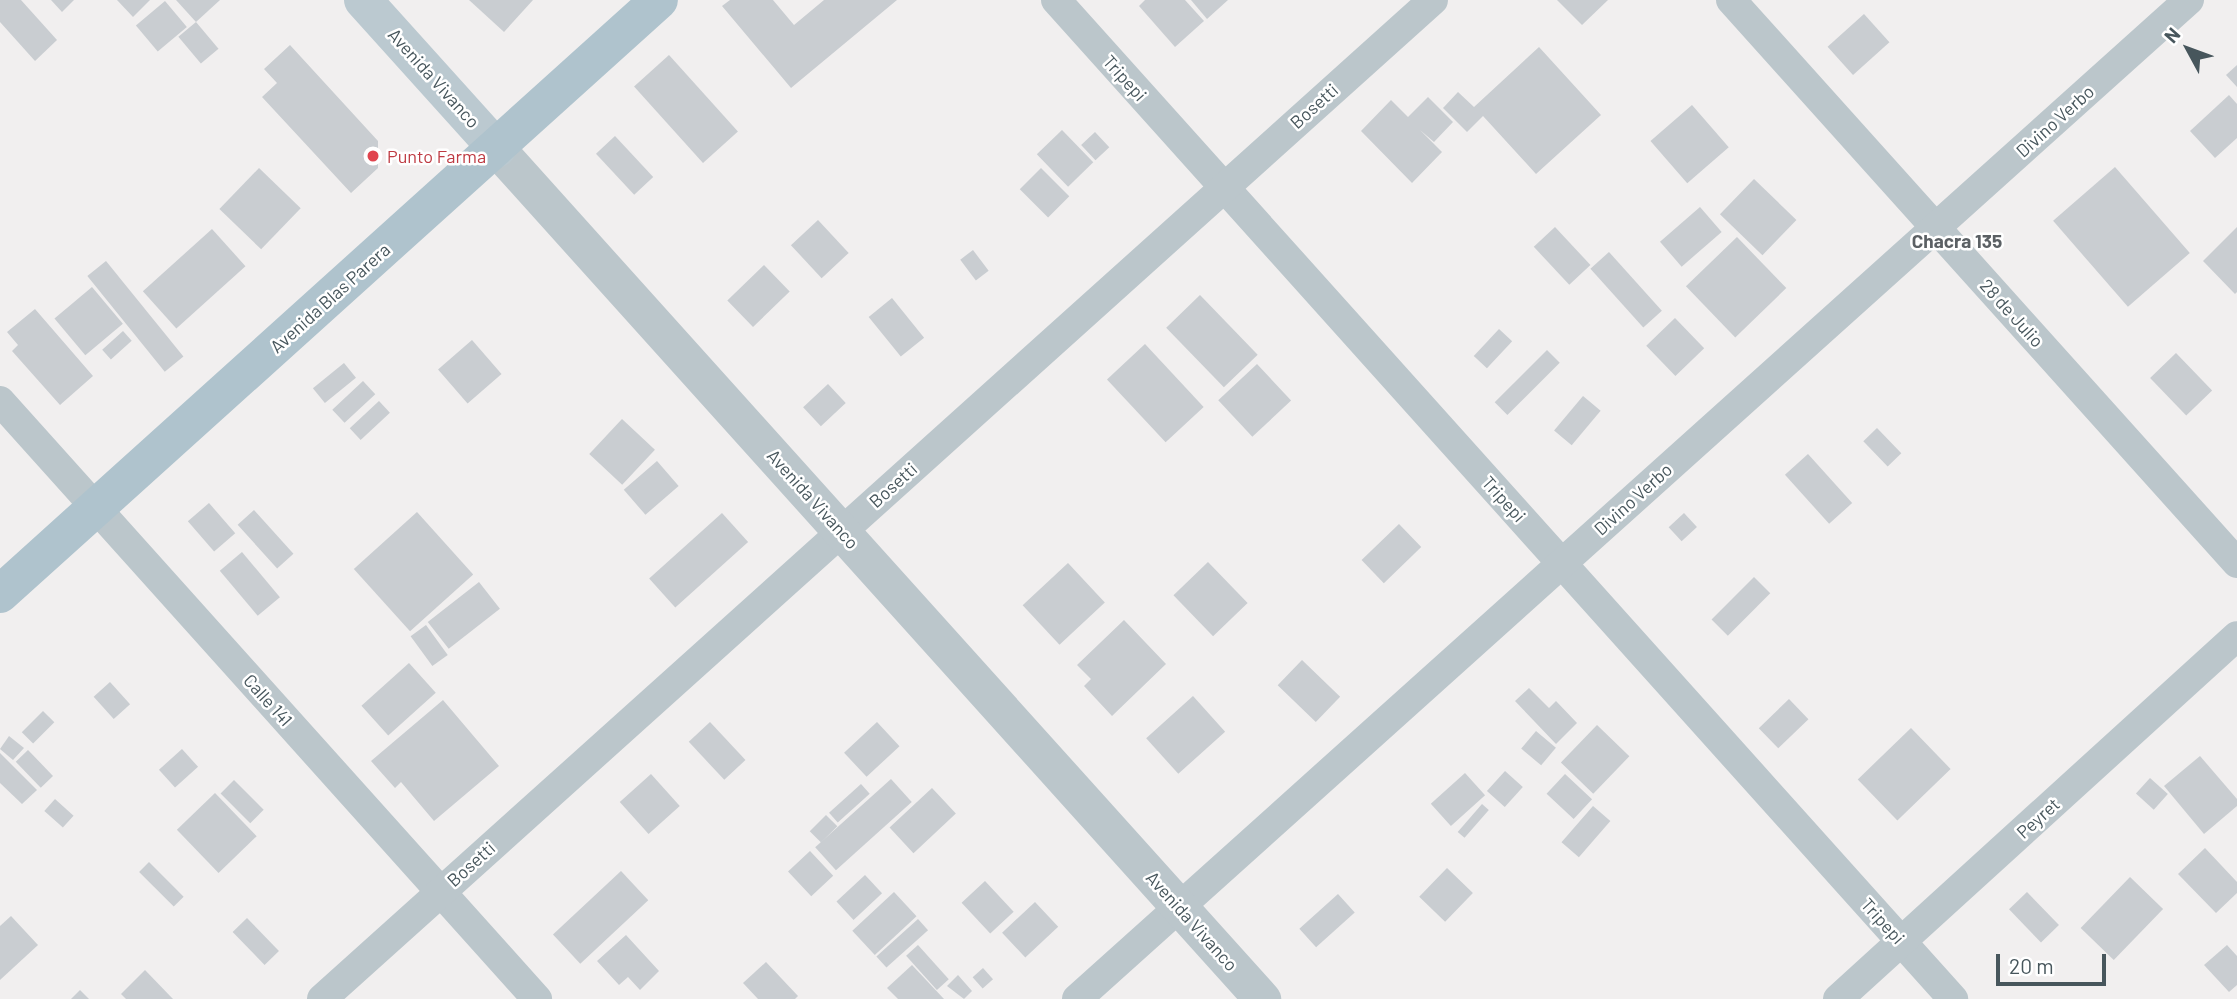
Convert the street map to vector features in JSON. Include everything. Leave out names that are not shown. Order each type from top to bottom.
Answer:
[{"type":"main road","name":"Avenida Vivanco","points":[[363,0],[497,149]]},
{"type":"main road","name":"Avenida Blas Parera","points":[[0,594],[660,0]]},
{"type":"street","name":"Tripepi","points":[[1056,0],[1953,999]]},
{"type":"street","name":"Bosetti","points":[[322,999],[1433,0]]},
{"type":"street","name":"28 de Julio","points":[[1731,0],[2237,563]]},
{"type":"street","name":"Divino Verbo","points":[[1077,999],[2189,0]]},
{"type":"street","name":"Avenida Vivanco","points":[[497,149],[1262,999]]},
{"type":"street","name":"Calle 141","points":[[0,401],[537,999]]},
{"type":"street","name":"Peyret","points":[[1838,999],[2237,636]]},
{"type":"building","points":[[0,0],[21,0],[57,40],[35,61],[0,22]]},
{"type":"building","points":[[51,0],[74,0],[62,12]]},
{"type":"building","points":[[117,0],[150,0],[133,17]]},
{"type":"building","points":[[176,0],[220,0],[196,22]]},
{"type":"building","points":[[469,0],[533,0],[504,32]]},
{"type":"building","points":[[730,0],[773,0],[794,25],[824,0],[897,0],[791,88],[722,6]]},
{"type":"building","points":[[1145,0],[1185,0],[1204,21],[1175,47],[1139,6]]},
{"type":"building","points":[[1191,0],[1228,0],[1207,19]]},
{"type":"building","points":[[1557,0],[1608,0],[1582,25]]},
{"type":"building","points":[[165,1],[187,27],[158,51],[136,25]]},
{"type":"building","points":[[1864,14],[1889,42],[1853,75],[1828,47]]},
{"type":"building","points":[[196,22],[218,49],[201,64],[178,37]]},
{"type":"building","points":[[290,45],[378,141],[378,168],[351,193],[262,97],[277,83],[264,69]]},
{"type":"building","points":[[1539,47],[1601,115],[1536,174],[1483,116],[1467,132],[1443,108],[1458,92],[1474,107]]},
{"type":"building","points":[[669,55],[738,132],[703,163],[634,86]]},
{"type":"building","points":[[2237,65],[2237,87],[2226,75]]},
{"type":"building","points":[[2229,95],[2237,104],[2237,138],[2215,158],[2190,131]]},
{"type":"building","points":[[1428,97],[1453,122],[1434,142],[1420,130],[1442,152],[1412,183],[1361,131],[1391,100],[1408,117]]},
{"type":"building","points":[[1692,105],[1729,147],[1687,183],[1650,141]]},
{"type":"building","points":[[1062,130],[1093,162],[1068,187],[1037,154]]},
{"type":"building","points":[[1095,132],[1109,147],[1095,160],[1081,145]]},
{"type":"building","points":[[615,136],[653,177],[634,195],[596,154]]},
{"type":"building","points":[[2115,167],[2190,253],[2128,307],[2053,221]]},
{"type":"building","points":[[259,168],[301,208],[261,249],[219,209]]},
{"type":"building","points":[[1041,168],[1069,196],[1048,217],[1020,189]]},
{"type":"building","points":[[1754,179],[1796,220],[1762,255],[1720,214]]},
{"type":"building","points":[[1700,207],[1722,232],[1682,267],[1660,242]]},
{"type":"building","points":[[818,220],[849,253],[822,278],[791,245]]},
{"type":"building","points":[[1555,227],[1590,265],[1569,285],[1534,247]]},
{"type":"building","points":[[2237,227],[2237,292],[2235,294],[2203,261]]},
{"type":"building","points":[[212,229],[245,266],[176,328],[143,291]]},
{"type":"building","points":[[1737,237],[1786,288],[1735,337],[1686,286]]},
{"type":"building","points":[[973,250],[989,271],[976,280],[960,260]]},
{"type":"building","points":[[1609,252],[1662,311],[1643,327],[1590,269]]},
{"type":"building","points":[[106,261],[183,357],[165,372],[87,276]]},
{"type":"building","points":[[764,265],[790,292],[753,327],[727,300]]},
{"type":"building","points":[[92,287],[123,324],[85,355],[54,318]]},
{"type":"building","points":[[1200,295],[1258,355],[1224,387],[1166,328]]},
{"type":"building","points":[[892,298],[924,338],[901,357],[869,317]]},
{"type":"building","points":[[35,309],[93,376],[60,405],[12,351],[18,345],[7,332]]},
{"type":"building","points":[[1675,318],[1704,348],[1675,376],[1646,346]]},
{"type":"building","points":[[1499,329],[1512,341],[1487,368],[1474,356]]},
{"type":"building","points":[[123,331],[132,341],[111,359],[102,350]]},
{"type":"building","points":[[472,340],[502,374],[468,403],[438,370]]},
{"type":"building","points":[[1145,344],[1204,407],[1166,442],[1107,379]]},
{"type":"building","points":[[1547,350],[1560,363],[1507,415],[1495,402]]},
{"type":"building","points":[[2176,353],[2212,390],[2186,415],[2150,378]]},
{"type":"building","points":[[344,363],[356,378],[325,403],[313,388]]},
{"type":"building","points":[[1257,364],[1291,401],[1252,437],[1218,400]]},
{"type":"building","points":[[363,381],[375,394],[345,423],[332,410]]},
{"type":"building","points":[[828,384],[846,403],[821,426],[803,407]]},
{"type":"building","points":[[1583,396],[1601,411],[1572,445],[1554,430]]},
{"type":"building","points":[[379,401],[390,413],[361,440],[350,428]]},
{"type":"building","points":[[622,419],[655,450],[622,485],[589,454]]},
{"type":"building","points":[[1877,428],[1901,453],[1888,466],[1863,441]]},
{"type":"building","points":[[1808,454],[1852,503],[1829,524],[1785,475]]},
{"type":"building","points":[[657,461],[679,486],[645,515],[624,490]]},
{"type":"building","points":[[209,503],[235,533],[214,552],[188,521]]},
{"type":"building","points":[[254,510],[293,554],[277,569],[238,525]]},
{"type":"building","points":[[417,512],[473,574],[410,631],[354,569]]},
{"type":"building","points":[[722,513],[748,542],[675,608],[649,579]]},
{"type":"building","points":[[1684,513],[1697,527],[1682,541],[1669,527]]},
{"type":"building","points":[[1399,524],[1421,547],[1384,583],[1362,560]]},
{"type":"building","points":[[242,552],[280,597],[258,616],[220,571]]},
{"type":"building","points":[[1208,562],[1248,603],[1213,636],[1173,595]]},
{"type":"building","points":[[1068,563],[1105,602],[1059,645],[1023,605]]},
{"type":"building","points":[[1754,577],[1770,593],[1728,636],[1712,619]]},
{"type":"building","points":[[479,582],[500,609],[449,649],[428,622]]},
{"type":"building","points":[[1124,620],[1166,664],[1112,716],[1084,686],[1091,679],[1077,665]]},
{"type":"building","points":[[426,625],[448,655],[432,666],[411,636]]},
{"type":"building","points":[[1302,660],[1340,697],[1316,722],[1278,685]]},
{"type":"building","points":[[409,663],[436,693],[388,736],[361,706]]},
{"type":"building","points":[[110,682],[130,704],[114,719],[94,697]]},
{"type":"building","points":[[1529,688],[1549,708],[1556,701],[1577,723],[1556,744],[1515,701]]},
{"type":"building","points":[[1193,696],[1225,732],[1178,774],[1146,738]]},
{"type":"building","points":[[1789,699],[1808,719],[1778,748],[1759,728]]},
{"type":"building","points":[[443,700],[499,766],[434,821],[401,782],[395,788],[371,761]]},
{"type":"building","points":[[43,711],[54,722],[33,744],[22,732]]},
{"type":"building","points":[[710,722],[745,760],[724,780],[689,742]]},
{"type":"building","points":[[877,722],[900,746],[867,777],[844,753]]},
{"type":"building","points":[[1597,725],[1629,756],[1593,794],[1561,762]]},
{"type":"building","points":[[1911,728],[1951,769],[1897,820],[1858,779]]},
{"type":"building","points":[[1536,731],[1556,748],[1541,765],[1521,749]]},
{"type":"building","points":[[9,736],[24,748],[13,760],[0,749]]},
{"type":"building","points":[[182,749],[198,767],[175,788],[159,770]]},
{"type":"building","points":[[28,750],[53,776],[41,788],[16,762]]},
{"type":"building","points":[[0,753],[37,790],[22,804],[0,783]]},
{"type":"building","points":[[2200,756],[2237,799],[2237,806],[2204,834],[2164,786]]},
{"type":"building","points":[[1505,771],[1523,787],[1505,807],[1487,791]]},
{"type":"building","points":[[1465,773],[1485,795],[1451,826],[1431,804]]},
{"type":"building","points":[[651,774],[680,806],[649,834],[620,802]]},
{"type":"building","points":[[1565,774],[1592,799],[1574,819],[1547,794]]},
{"type":"building","points":[[2150,778],[2168,794],[2154,810],[2136,794]]},
{"type":"building","points":[[891,779],[912,802],[836,870],[815,847]]},
{"type":"building","points":[[234,780],[264,810],[250,823],[221,793]]},
{"type":"building","points":[[861,784],[870,794],[838,822],[829,813]]},
{"type":"building","points":[[932,788],[956,814],[913,853],[890,828]]},
{"type":"building","points":[[215,793],[257,836],[219,873],[177,830]]},
{"type":"building","points":[[55,799],[74,816],[63,828],[44,811]]},
{"type":"building","points":[[1482,804],[1489,810],[1465,838],[1458,832]]},
{"type":"building","points":[[1593,806],[1610,821],[1579,857],[1562,842]]},
{"type":"building","points":[[826,815],[837,826],[821,843],[810,831]]},
{"type":"building","points":[[2205,848],[2237,882],[2237,893],[2216,913],[2178,874]]},
{"type":"building","points":[[810,851],[833,876],[811,896],[788,871]]},
{"type":"building","points":[[149,862],[184,897],[174,907],[139,872]]},
{"type":"building","points":[[1447,868],[1473,893],[1445,922],[1419,897]]},
{"type":"building","points":[[621,871],[648,900],[580,964],[553,934]]},
{"type":"building","points":[[865,875],[882,893],[854,920],[836,902]]},
{"type":"building","points":[[2130,877],[2163,909],[2114,960],[2081,928]]},
{"type":"building","points":[[985,881],[1014,912],[990,934],[962,903]]},
{"type":"building","points":[[894,892],[917,916],[875,955],[852,931]]},
{"type":"building","points":[[2027,892],[2059,925],[2041,942],[2009,909]]},
{"type":"building","points":[[1338,894],[1355,913],[1316,947],[1299,929]]},
{"type":"building","points":[[1035,902],[1058,927],[1025,958],[1002,933]]},
{"type":"building","points":[[11,916],[38,945],[0,980],[0,926]]},
{"type":"building","points":[[247,918],[279,951],[265,965],[233,932]]},
{"type":"building","points":[[918,919],[928,930],[886,968],[876,956]]},
{"type":"building","points":[[626,935],[659,971],[640,990],[628,977],[619,985],[597,961]]},
{"type":"building","points":[[918,945],[949,979],[937,990],[906,956]]},
{"type":"building","points":[[2227,945],[2237,956],[2237,985],[2229,992],[2204,965]]},
{"type":"building","points":[[766,962],[798,996],[795,999],[758,999],[743,983]]},
{"type":"building","points":[[912,965],[944,999],[898,999],[887,988]]},
{"type":"building","points":[[983,968],[993,979],[983,989],[973,977]]},
{"type":"building","points":[[145,970],[173,999],[126,999],[121,994]]},
{"type":"building","points":[[958,975],[972,991],[964,999],[947,986]]},
{"type":"building","points":[[80,990],[89,999],[71,999]]},
{"type":"place","name":"Punto Farma","points":[[373,156]]},
{"type":"district","name":"Chacra 135","points":[[1957,241]]}]
